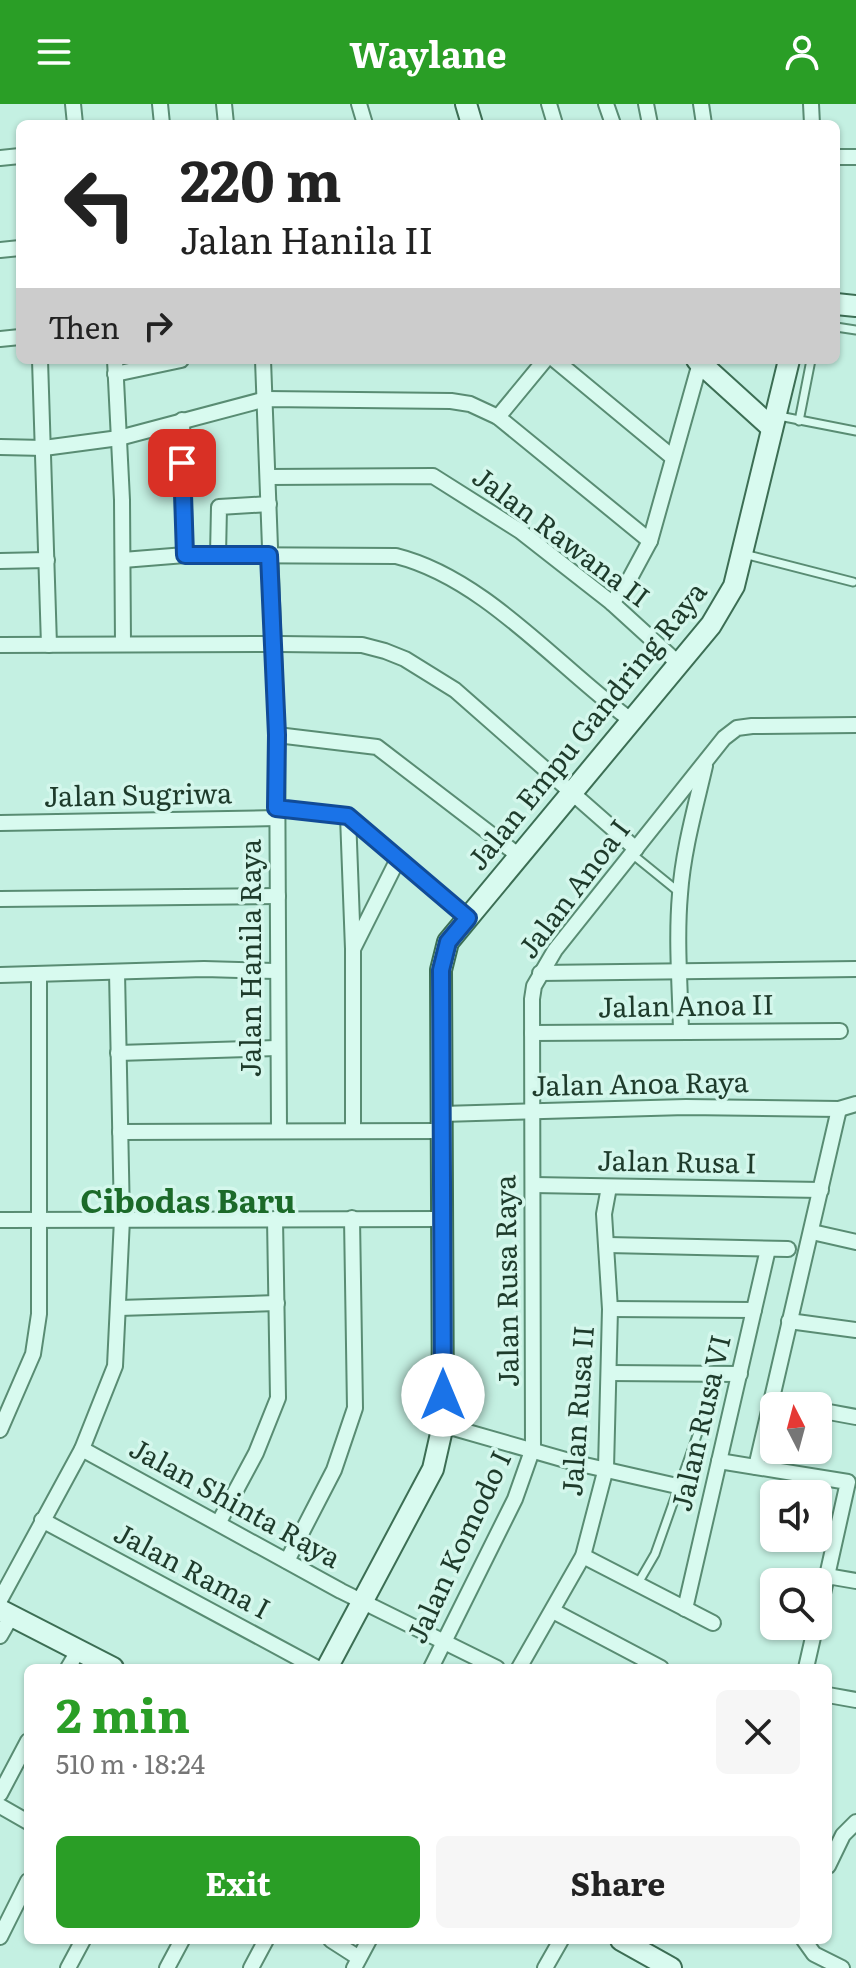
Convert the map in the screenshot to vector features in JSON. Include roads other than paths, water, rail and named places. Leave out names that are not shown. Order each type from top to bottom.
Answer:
[{"type":"street","points":[[40,364],[49,645]]},
{"type":"street","points":[[123,644],[123,560],[115,367],[143,364]]},
{"type":"street","name":"Jalan Hanila Raya","points":[[263,364],[277,735],[276,1048],[279,1129]]},
{"type":"street","points":[[498,417],[542,364]]},
{"type":"street","points":[[560,364],[671,456]]},
{"type":"street","points":[[612,603],[629,580],[650,541],[697,364]]},
{"type":"street","points":[[701,364],[774,422]]},
{"type":"street","name":"Jalan Empu Gandring Raya","points":[[329,1664],[433,1469],[443,1425],[441,970],[448,942],[723,607],[734,586],[788,364]]},
{"type":"street","points":[[0,447],[44,448],[119,438],[266,399],[451,401],[470,404],[498,417],[650,541]]},
{"type":"street","points":[[182,420],[185,555]]},
{"type":"street","name":"Jalan Rawana II","points":[[269,477],[433,476],[520,531],[612,603],[679,664]]},
{"type":"street","points":[[218,555],[219,507],[269,504]]},
{"type":"street","points":[[123,560],[185,555],[269,555],[396,556],[421,562],[466,589],[632,721]]},
{"type":"street","points":[[0,561],[47,560]]},
{"type":"street","points":[[0,645],[362,645],[405,659],[455,690],[571,791],[634,851]]},
{"type":"street","name":"Jalan Anoa I","points":[[531,1112],[532,999],[540,973],[706,762],[737,728],[799,723],[856,725]]},
{"type":"street","points":[[277,735],[377,747],[518,855]]},
{"type":"street","points":[[681,1031],[677,972],[680,893],[688,836],[706,762]]},
{"type":"street","name":"Jalan Sugriwa","points":[[0,823],[277,813],[348,816]]},
{"type":"street","points":[[348,816],[397,861],[468,918]]},
{"type":"street","points":[[348,816],[353,949],[353,1131]]},
{"type":"street","points":[[353,949],[397,861]]},
{"type":"street","points":[[0,899],[278,896]]},
{"type":"street","points":[[540,973],[856,969]]},
{"type":"street","points":[[0,975],[276,971]]},
{"type":"street","points":[[0,1636],[4,1609],[42,1520],[82,1449],[115,1366],[122,1219],[117,972]]},
{"type":"street","points":[[0,1430],[33,1354],[39,1314],[39,975]]},
{"type":"street","name":"Jalan Anoa II","points":[[532,1033],[840,1031]]},
{"type":"street","points":[[118,1053],[276,1048]]},
{"type":"street","name":"Jalan Anoa Raya","points":[[120,1132],[353,1131],[531,1112],[686,1107],[839,1109],[856,1104]]},
{"type":"street","points":[[773,1392],[839,1109]]},
{"type":"street","name":"Jalan Rusa Raya","points":[[531,1112],[533,1448]]},
{"type":"street","name":"Jalan Rusa I","points":[[533,1185],[821,1190]]},
{"type":"street","name":"Jalan Rusa II","points":[[521,1664],[583,1556],[606,1468],[610,1309],[604,1214],[609,1187]]},
{"type":"street","points":[[287,1561],[334,1470],[355,1408],[352,1218]]},
{"type":"street","points":[[219,1522],[256,1453],[278,1398],[275,1219]]},
{"type":"street","points":[[0,1220],[442,1219]]},
{"type":"street","points":[[812,1232],[856,1242]]},
{"type":"street","points":[[608,1245],[788,1249]]},
{"type":"street","name":"Jalan Rusa VI","points":[[685,1609],[768,1249]]},
{"type":"street","points":[[119,1308],[277,1303]]},
{"type":"street","points":[[610,1309],[754,1310]]},
{"type":"street","points":[[789,1321],[856,1330]]},
{"type":"street","points":[[610,1373],[740,1374]]},
{"type":"street","points":[[832,1413],[856,1417]]},
{"type":"street","points":[[443,1425],[533,1448],[576,1463],[677,1486]]},
{"type":"street","name":"Jalan Komodo I","points":[[434,1664],[447,1643],[515,1499],[533,1448]]},
{"type":"street","name":"Jalan Shinta Raya","points":[[82,1449],[363,1602],[489,1664]]},
{"type":"street","points":[[756,1467],[760,1449]]},
{"type":"street","points":[[719,1461],[848,1482],[829,1568]]},
{"type":"street","name":"Jalan Rama I","points":[[42,1520],[310,1664]]},
{"type":"street","points":[[583,1556],[713,1623]]},
{"type":"street","points":[[832,1577],[856,1581]]},
{"type":"street","points":[[4,1609],[73,1659],[95,1664]]},
{"type":"street","points":[[553,1611],[653,1664]]},
{"type":"street","points":[[807,1664],[812,1640]]},
{"type":"street","points":[[832,1696],[856,1700]]},
{"type":"street","points":[[0,1794],[24,1749]]},
{"type":"street","points":[[0,1806],[24,1820]]},
{"type":"street","points":[[832,1858],[843,1835],[856,1822]]},
{"type":"street","points":[[0,1937],[24,1889]]},
{"type":"street","points":[[68,1968],[81,1944]]},
{"type":"street","points":[[167,1968],[180,1944]]},
{"type":"street","points":[[251,1968],[264,1944]]},
{"type":"street","points":[[335,1944],[356,1963],[367,1944]]},
{"type":"street","points":[[545,1968],[559,1944]]},
{"type":"street","points":[[628,1944],[671,1968]]},
{"type":"street","points":[[807,1944],[814,1954],[842,1968]]},
{"type":"lane","points":[[799,421],[810,364]]},
{"type":"lane","points":[[774,422],[799,421],[856,431]]},
{"type":"lane","points":[[742,553],[853,582]]},
{"type":"lane","points":[[634,851],[680,893]]},
{"type":"lane","points":[[637,1585],[655,1554],[700,1427]]},
{"type":"district","name":"Cibodas Baru","points":[[188,1202]]}]
